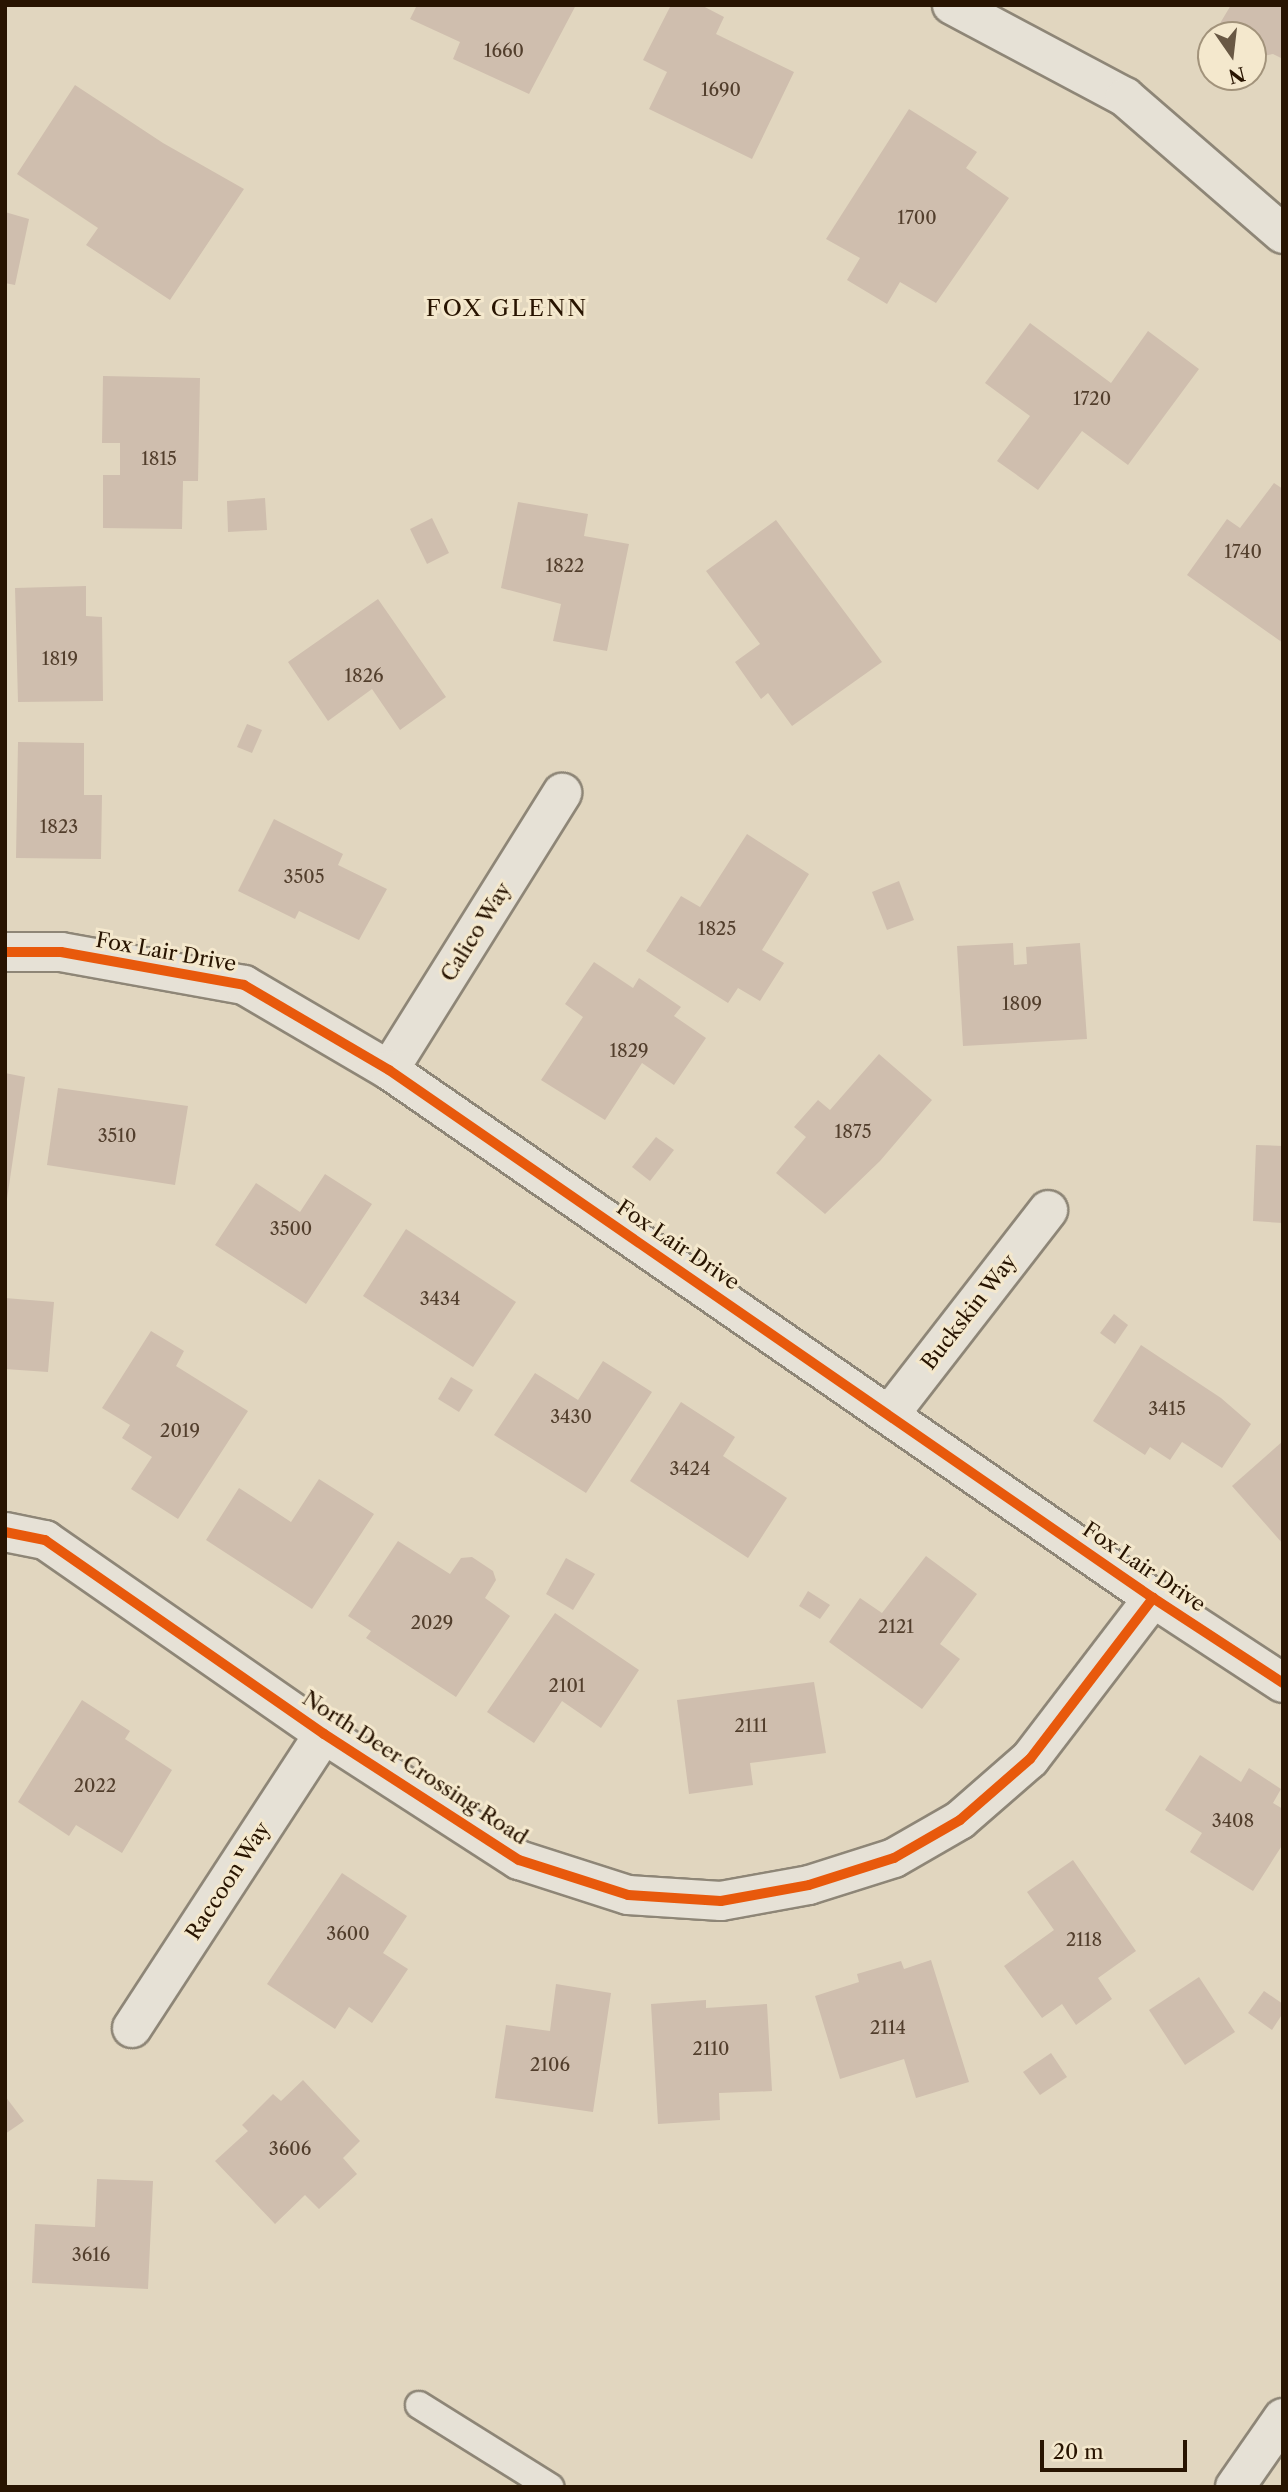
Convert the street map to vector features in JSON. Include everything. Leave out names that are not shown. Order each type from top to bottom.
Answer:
[{"type":"street","points":[[952,5],[1125,97],[1283,234]]},
{"type":"street","name":"Calico Way","points":[[389,1070],[562,793]]},
{"type":"street","name":"Fox Lair Drive","points":[[5,953],[61,952],[244,985],[389,1070],[1153,1598],[1283,1683]]},
{"type":"street","name":"Buckskin Way","points":[[890,1414],[1048,1210]]},
{"type":"street","name":"North Deer Crossing Road","points":[[5,1532],[45,1540],[324,1734],[519,1860],[628,1895],[721,1901],[809,1885],[894,1858],[960,1820],[1030,1759],[1153,1598]]},
{"type":"street","name":"Raccoon Way","points":[[132,2028],[324,1734]]},
{"type":"street","points":[[1235,2487],[1283,2418]]},
{"type":"lane","points":[[419,2405],[550,2487]]},
{"type":"building","points":[[417,5],[576,5],[529,94],[453,59],[460,42],[410,19]]},
{"type":"building","points":[[671,5],[701,5],[724,17],[716,34],[794,72],[752,159],[649,109],[667,72],[643,60]]},
{"type":"building","points":[[1231,5],[1283,5],[1283,59],[1273,54],[1267,55],[1267,21],[1221,21]]},
{"type":"building","points":[[75,85],[163,143],[244,189],[170,300],[86,245],[98,228],[17,174]]},
{"type":"building","points":[[909,109],[977,152],[966,168],[1009,198],[936,303],[900,282],[887,304],[847,280],[860,258],[826,239]]},
{"type":"building","points":[[5,212],[29,219],[15,285],[5,283]]},
{"type":"building","points":[[1030,323],[1111,383],[1148,331],[1199,369],[1128,465],[1082,431],[1038,490],[997,461],[1030,416],[985,383]]},
{"type":"building","points":[[103,376],[200,378],[198,481],[183,481],[182,529],[103,528],[103,475],[120,475],[120,443],[102,443]]},
{"type":"building","points":[[1274,483],[1283,489],[1283,643],[1187,575],[1227,519],[1240,528]]},
{"type":"building","points":[[265,498],[267,530],[228,532],[227,501]]},
{"type":"building","points":[[518,502],[588,514],[584,536],[629,544],[607,651],[553,641],[561,604],[501,588]]},
{"type":"building","points":[[432,518],[449,553],[427,564],[410,529]]},
{"type":"building","points":[[776,520],[882,662],[792,726],[768,693],[761,699],[735,662],[760,644],[706,571]]},
{"type":"building","points":[[86,586],[86,616],[102,617],[103,701],[18,702],[15,588]]},
{"type":"building","points":[[378,599],[446,697],[400,730],[372,689],[328,721],[288,662]]},
{"type":"building","points":[[247,724],[262,730],[252,753],[237,747]]},
{"type":"building","points":[[18,742],[84,743],[84,795],[102,795],[101,859],[16,858]]},
{"type":"building","points":[[274,819],[343,854],[338,865],[387,889],[359,940],[299,911],[295,919],[238,891]]},
{"type":"building","points":[[747,834],[809,874],[762,950],[784,963],[760,1001],[738,988],[728,1003],[646,951],[681,896],[700,907]]},
{"type":"building","points":[[899,881],[914,920],[887,930],[872,892]]},
{"type":"building","points":[[1013,943],[1014,965],[1027,964],[1026,947],[1080,943],[1087,1039],[963,1046],[957,946]]},
{"type":"building","points":[[594,962],[633,988],[639,978],[681,1007],[674,1016],[706,1038],[674,1085],[642,1063],[605,1120],[541,1080],[583,1017],[565,1004]]},
{"type":"building","points":[[879,1054],[932,1100],[880,1161],[825,1214],[776,1173],[806,1137],[794,1127],[818,1100],[830,1110]]},
{"type":"building","points":[[5,1073],[25,1077],[7,1199],[5,1199]]},
{"type":"building","points":[[58,1088],[188,1106],[175,1185],[47,1165]]},
{"type":"building","points":[[656,1137],[674,1150],[650,1181],[632,1167]]},
{"type":"building","points":[[1256,1145],[1283,1146],[1283,1223],[1253,1221]]},
{"type":"building","points":[[325,1174],[372,1204],[306,1304],[215,1245],[256,1183],[300,1212]]},
{"type":"building","points":[[406,1229],[516,1302],[473,1367],[363,1296]]},
{"type":"building","points":[[5,1298],[54,1302],[48,1372],[5,1369]]},
{"type":"building","points":[[1114,1314],[1128,1325],[1115,1344],[1100,1333]]},
{"type":"building","points":[[151,1331],[184,1351],[176,1366],[248,1411],[178,1519],[131,1489],[152,1457],[122,1438],[130,1425],[102,1408]]},
{"type":"building","points":[[1141,1345],[1221,1398],[1251,1424],[1222,1468],[1182,1442],[1170,1460],[1150,1447],[1145,1455],[1093,1421]]},
{"type":"building","points":[[603,1361],[652,1392],[586,1493],[494,1435],[535,1373],[578,1400]]},
{"type":"building","points":[[451,1377],[473,1390],[459,1412],[438,1399]]},
{"type":"building","points":[[681,1402],[735,1437],[723,1456],[787,1498],[748,1558],[630,1481]]},
{"type":"building","points":[[1283,1441],[1283,1544],[1232,1486]]},
{"type":"building","points":[[319,1479],[374,1514],[312,1609],[206,1540],[239,1488],[291,1522]]},
{"type":"building","points":[[398,1541],[450,1574],[461,1558],[472,1557],[493,1571],[496,1580],[485,1598],[510,1616],[456,1697],[366,1638],[371,1631],[348,1616]]},
{"type":"building","points":[[926,1556],[977,1594],[940,1644],[960,1659],[922,1709],[829,1642],[860,1598],[882,1613]]},
{"type":"building","points":[[566,1558],[595,1574],[573,1610],[546,1594]]},
{"type":"building","points":[[808,1591],[830,1605],[820,1619],[799,1606]]},
{"type":"building","points":[[555,1613],[639,1670],[601,1728],[562,1701],[534,1743],[487,1712]]},
{"type":"building","points":[[814,1682],[826,1753],[750,1763],[753,1785],[689,1794],[677,1700]]},
{"type":"building","points":[[82,1700],[130,1731],[125,1739],[172,1770],[122,1853],[76,1825],[69,1836],[18,1802]]},
{"type":"building","points":[[1200,1755],[1241,1782],[1249,1768],[1281,1789],[1273,1803],[1283,1809],[1283,1844],[1253,1891],[1190,1852],[1202,1833],[1165,1810]]},
{"type":"building","points":[[1073,1860],[1136,1951],[1098,1978],[1112,1999],[1076,2025],[1062,2004],[1042,2018],[1004,1966],[1054,1930],[1027,1892]]},
{"type":"building","points":[[342,1873],[407,1916],[383,1953],[408,1969],[372,2023],[349,2007],[335,2029],[267,1984]]},
{"type":"building","points":[[931,1960],[969,2082],[916,2098],[904,2059],[840,2079],[815,1996],[859,1982],[857,1974],[901,1961],[904,1969]]},
{"type":"building","points":[[1199,1977],[1235,2032],[1185,2065],[1149,2010]]},
{"type":"building","points":[[556,1984],[611,1993],[593,2112],[495,2098],[506,2025],[550,2031]]},
{"type":"building","points":[[1264,1991],[1283,2004],[1283,2013],[1272,2030],[1248,2013]]},
{"type":"building","points":[[706,2000],[706,2008],[767,2004],[772,2091],[719,2093],[720,2120],[658,2124],[651,2004]]},
{"type":"building","points":[[1051,2053],[1067,2077],[1040,2095],[1023,2072]]},
{"type":"building","points":[[303,2080],[360,2141],[343,2158],[357,2174],[319,2209],[305,2195],[275,2224],[215,2161],[248,2131],[242,2125],[273,2094],[281,2101]]},
{"type":"building","points":[[5,2096],[24,2121],[5,2134]]},
{"type":"building","points":[[97,2179],[153,2181],[148,2289],[32,2283],[35,2224],[95,2227]]},
{"type":"cycle path","points":[[5,952],[61,952],[244,985],[389,1070],[1153,1598],[1283,1683]]},
{"type":"cycle path","points":[[5,1532],[45,1540],[324,1734],[519,1860],[628,1895],[721,1901],[809,1885],[894,1858],[960,1820],[1030,1759],[1153,1598]]},
{"type":"district","name":"FOX GLENN","points":[[507,308]]}]
